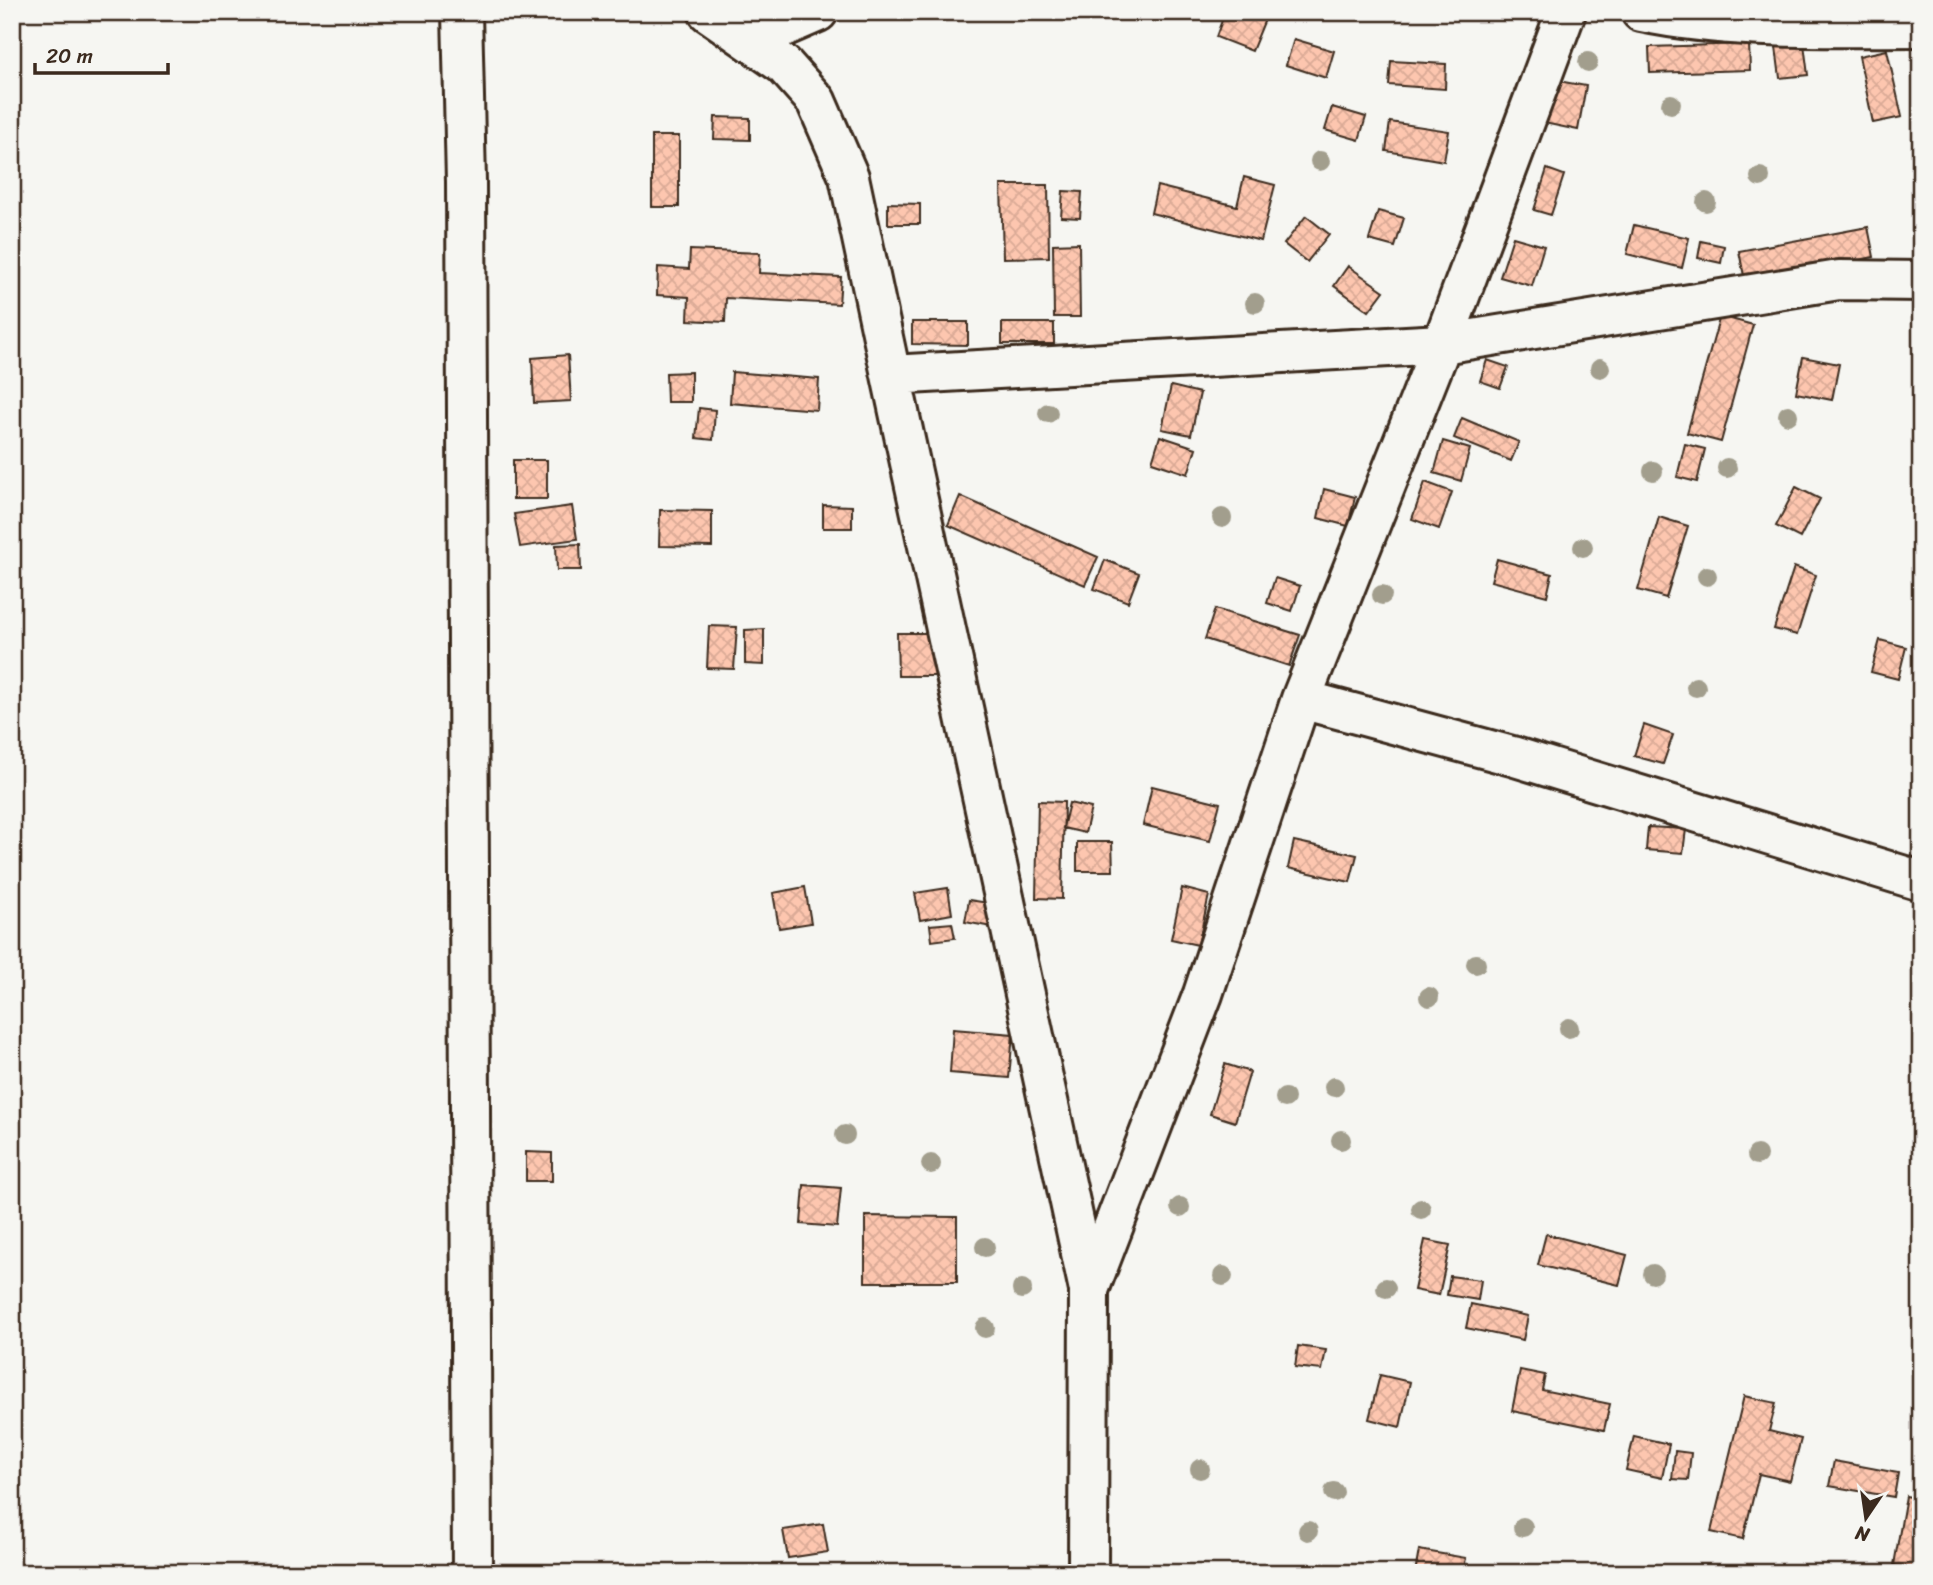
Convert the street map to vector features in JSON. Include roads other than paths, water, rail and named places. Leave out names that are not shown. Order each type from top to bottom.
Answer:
[{"type":"street","points":[[462,12],[466,195],[472,1573]]},
{"type":"street","points":[[708,12],[784,65],[816,101],[849,177],[1089,1290],[1088,1573]]},
{"type":"street","points":[[751,41],[818,12]]},
{"type":"street","points":[[1089,1290],[1203,994],[1301,699],[1442,344],[1566,12]]},
{"type":"street","points":[[1641,12],[1679,20],[1774,27],[1921,27]]},
{"type":"street","points":[[891,375],[1442,344],[1839,280],[1921,281]]},
{"type":"street","points":[[1301,699],[1513,756],[1921,881]]}]
